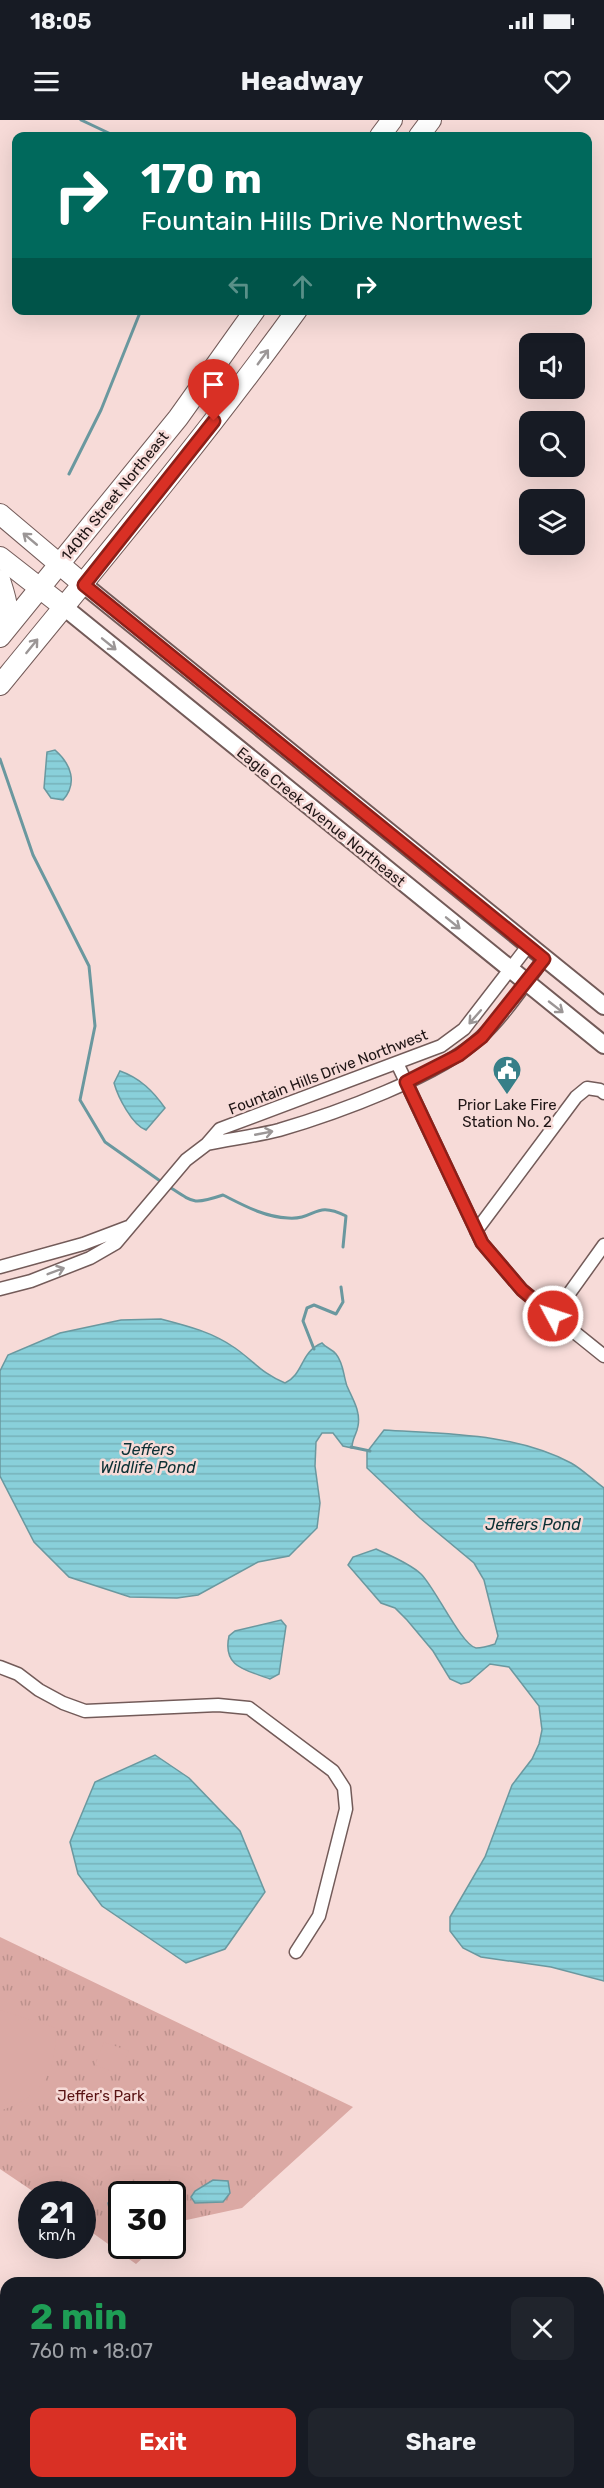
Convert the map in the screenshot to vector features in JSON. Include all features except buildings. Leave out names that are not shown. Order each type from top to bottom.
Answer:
[{"type":"main road","name":"140th Street Northeast","points":[[1,636],[178,418],[251,315]]},
{"type":"main road","name":"140th Street Northeast","points":[[0,685],[84,585],[244,384],[293,315]]},
{"type":"main road","name":"Eagle Creek Avenue Northeast","points":[[0,514],[84,585],[604,1006]]},
{"type":"main road","name":"Eagle Creek Avenue Northeast","points":[[0,557],[604,1045]]},
{"type":"main road","points":[[0,580],[7,596],[7,612],[1,636]]},
{"type":"street","name":"Fountain Hills Drive Northwest","points":[[0,1289],[31,1281],[90,1258],[116,1243],[186,1160],[207,1144],[220,1129],[441,1046],[464,1029],[528,946]]},
{"type":"street","name":"Fountain Hills Drive Northwest","points":[[207,1144],[278,1130],[406,1082],[459,1055],[482,1037],[544,959]]},
{"type":"street","points":[[397,1063],[482,1243],[522,1290],[604,1356]]},
{"type":"street","points":[[476,1231],[576,1097],[587,1088],[604,1093]]},
{"type":"street","name":"Fountain Hills Drive Northwest","points":[[0,1267],[83,1244],[128,1227]]},
{"type":"street","points":[[553,1316],[604,1245]]},
{"type":"street","points":[[0,1667],[18,1674],[39,1690],[63,1703],[85,1712],[218,1705],[249,1708],[333,1771],[344,1788],[346,1809],[320,1916],[296,1952]]},
{"type":"green space","name":"Jeffer's Park","points":[[0,1937],[353,2107],[242,2208],[186,2220],[186,2181],[108,2181],[108,2244],[96,2235],[96,2181],[18,2181],[0,2169]]},
{"type":"green space","points":[[0,2010],[56,2028],[53,2058],[44,2081],[27,2098],[0,2111]]},
{"type":"green space","points":[[104,2042],[129,2051],[119,2074],[95,2065]]},
{"type":"green space","name":"Jeffer's Park","points":[[129,2259],[142,2259],[136,2264]]},
{"type":"water","points":[[55,750],[69,767],[71,774],[68,794],[63,800],[51,798],[44,788],[47,752]]},
{"type":"water","points":[[120,1071],[146,1086],[165,1108],[146,1130],[131,1117],[119,1096],[114,1083]]},
{"type":"water","name":"Jeffers Wildlife Pond","points":[[161,1319],[218,1338],[285,1383],[296,1374],[310,1352],[322,1343],[334,1352],[341,1362],[359,1420],[352,1448],[343,1446],[333,1433],[322,1433],[316,1442],[315,1466],[320,1503],[317,1528],[289,1556],[258,1562],[198,1595],[177,1598],[130,1597],[69,1577],[34,1542],[0,1476],[0,1371],[8,1355],[60,1333],[121,1320]]},
{"type":"water","name":"Jeffers Pond","points":[[384,1430],[456,1434],[503,1440],[527,1446],[571,1463],[604,1488],[604,1981],[551,1967],[481,1957],[463,1948],[450,1931],[450,1917],[485,1857],[512,1785],[532,1759],[539,1744],[542,1730],[539,1706],[509,1667],[490,1664],[469,1682],[461,1684],[450,1679],[433,1651],[407,1620],[395,1608],[381,1603],[348,1565],[353,1557],[376,1549],[405,1563],[427,1581],[470,1645],[476,1648],[495,1644],[498,1636],[484,1580],[474,1563],[420,1518],[367,1468],[367,1452]]},
{"type":"water","points":[[281,1620],[286,1626],[279,1674],[270,1679],[245,1670],[233,1661],[229,1655],[229,1636],[235,1631]]},
{"type":"water","points":[[155,1755],[189,1778],[240,1831],[265,1892],[225,1949],[186,1963],[102,1906],[78,1874],[70,1842],[95,1782]]},
{"type":"water","points":[[213,2180],[228,2181],[230,2193],[223,2202],[195,2203],[191,2197],[195,2191]]},
{"type":"waterway","points":[[81,120],[106,132]]},
{"type":"waterway","points":[[69,474],[101,410],[139,315]]},
{"type":"waterway","points":[[0,759],[33,855],[89,966],[95,1026],[80,1100],[105,1142],[163,1183]]},
{"type":"waterway","points":[[168,1186],[194,1201],[223,1195],[254,1210],[279,1217],[297,1218],[321,1210],[335,1212],[346,1216],[343,1247]]},
{"type":"waterway","points":[[314,1349],[303,1321],[307,1308],[314,1305],[336,1314],[343,1302],[341,1287]]},
{"type":"waterway","points":[[351,1447],[370,1451]]},
{"type":"place","name":"Prior Lake Fire Station No. 2","points":[[507,1096]]},
{"type":"route","points":[[214,421],[84,585],[544,959],[482,1037],[459,1055],[406,1082],[482,1243],[522,1290],[553,1316]]}]
